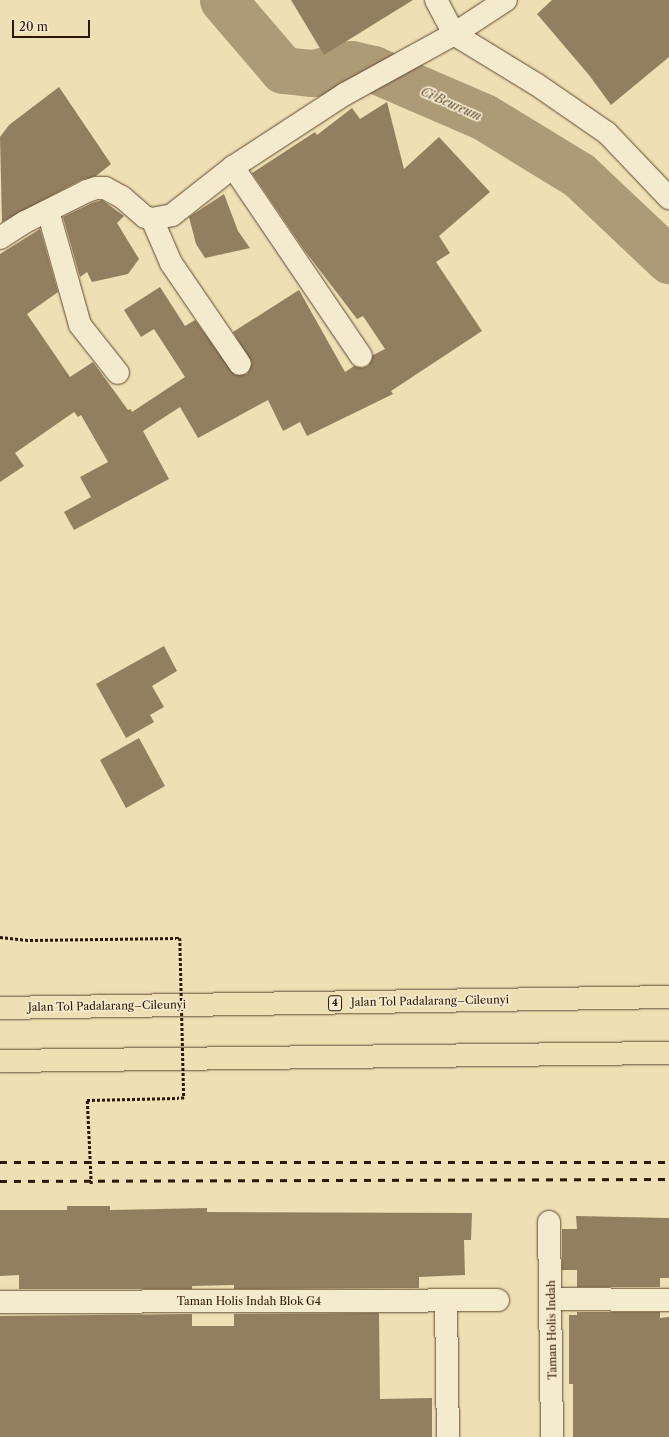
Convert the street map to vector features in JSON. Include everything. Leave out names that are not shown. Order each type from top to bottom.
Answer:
[{"type":"highway","name":"Jalan Tol Padalarang–Cileunyi","points":[[0,1008],[669,997]]},
{"type":"highway","points":[[0,1061],[669,1053]]},
{"type":"street","points":[[436,0],[454,34],[536,84],[608,133],[669,198]]},
{"type":"street","points":[[0,238],[87,191],[105,188],[122,197],[139,213],[152,219],[172,216],[233,167],[345,94],[454,34],[506,0]]},
{"type":"street","points":[[233,167],[361,356]]},
{"type":"street","points":[[48,211],[80,325],[118,373]]},
{"type":"street","points":[[152,219],[171,263],[240,364]]},
{"type":"street","name":"Taman Holis Indah","points":[[549,1222],[552,1298],[552,1437]]},
{"type":"street","points":[[552,1298],[669,1300]]},
{"type":"street","points":[[446,1300],[448,1437]]},
{"type":"street","name":"Taman Holis Indah Blok G4","points":[[0,1302],[498,1300]]},
{"type":"path","points":[[0,937],[30,940],[180,938],[184,1098],[87,1100],[91,1184]]},
{"type":"building","points":[[291,0],[413,0],[324,55]]},
{"type":"building","points":[[552,0],[669,0],[669,57],[611,105],[589,75],[537,14]]},
{"type":"building","points":[[59,87],[111,164],[96,176],[81,180],[2,222],[0,137],[9,125]]},
{"type":"building","points":[[387,102],[404,169],[439,137],[490,192],[439,236],[450,253],[436,262],[482,331],[391,391],[393,394],[307,436],[300,422],[283,431],[268,400],[198,438],[180,407],[143,431],[169,479],[74,530],[64,512],[91,497],[80,477],[108,462],[81,415],[78,417],[74,412],[15,453],[24,466],[0,482],[0,254],[40,229],[58,292],[27,314],[70,377],[93,362],[128,410],[131,409],[132,412],[185,377],[154,329],[141,337],[124,310],[160,287],[185,326],[195,320],[235,375],[247,374],[252,363],[233,332],[299,290],[345,372],[354,366],[362,368],[368,366],[373,355],[385,349],[363,316],[357,319],[305,251],[252,173],[315,132],[317,135],[352,108],[360,119]]},
{"type":"building","points":[[224,194],[238,231],[250,248],[205,258],[196,244],[189,217]]},
{"type":"building","points":[[102,200],[124,216],[117,223],[139,259],[128,274],[92,282],[87,272],[80,277],[63,217],[92,203]]},
{"type":"building","points":[[164,646],[177,671],[152,686],[164,707],[150,715],[154,722],[126,738],[96,684]]},
{"type":"building","points":[[139,738],[165,786],[126,808],[100,760]]},
{"type":"building","points":[[67,1206],[110,1206],[110,1210],[207,1208],[207,1212],[472,1213],[471,1240],[464,1240],[465,1275],[419,1277],[419,1288],[234,1289],[234,1285],[192,1286],[192,1289],[19,1289],[19,1275],[0,1276],[0,1210],[67,1210]]},
{"type":"building","points":[[576,1216],[669,1218],[669,1278],[660,1278],[660,1287],[577,1287],[577,1270],[562,1270],[562,1229],[577,1229]]},
{"type":"building","points":[[577,1312],[660,1312],[660,1318],[669,1317],[669,1437],[573,1437],[573,1384],[569,1384],[569,1315],[577,1315]]},
{"type":"building","points":[[379,1313],[380,1399],[432,1398],[432,1437],[0,1437],[0,1316],[192,1314],[192,1326],[234,1326],[234,1314]]},
{"type":"waterway","name":"Ci Beureum","points":[[223,0],[283,70],[313,73],[351,64],[373,69],[484,117],[579,175],[669,260]]},
{"type":"railway","points":[[0,1162],[669,1162]]},
{"type":"railway","points":[[0,1181],[669,1179]]}]
